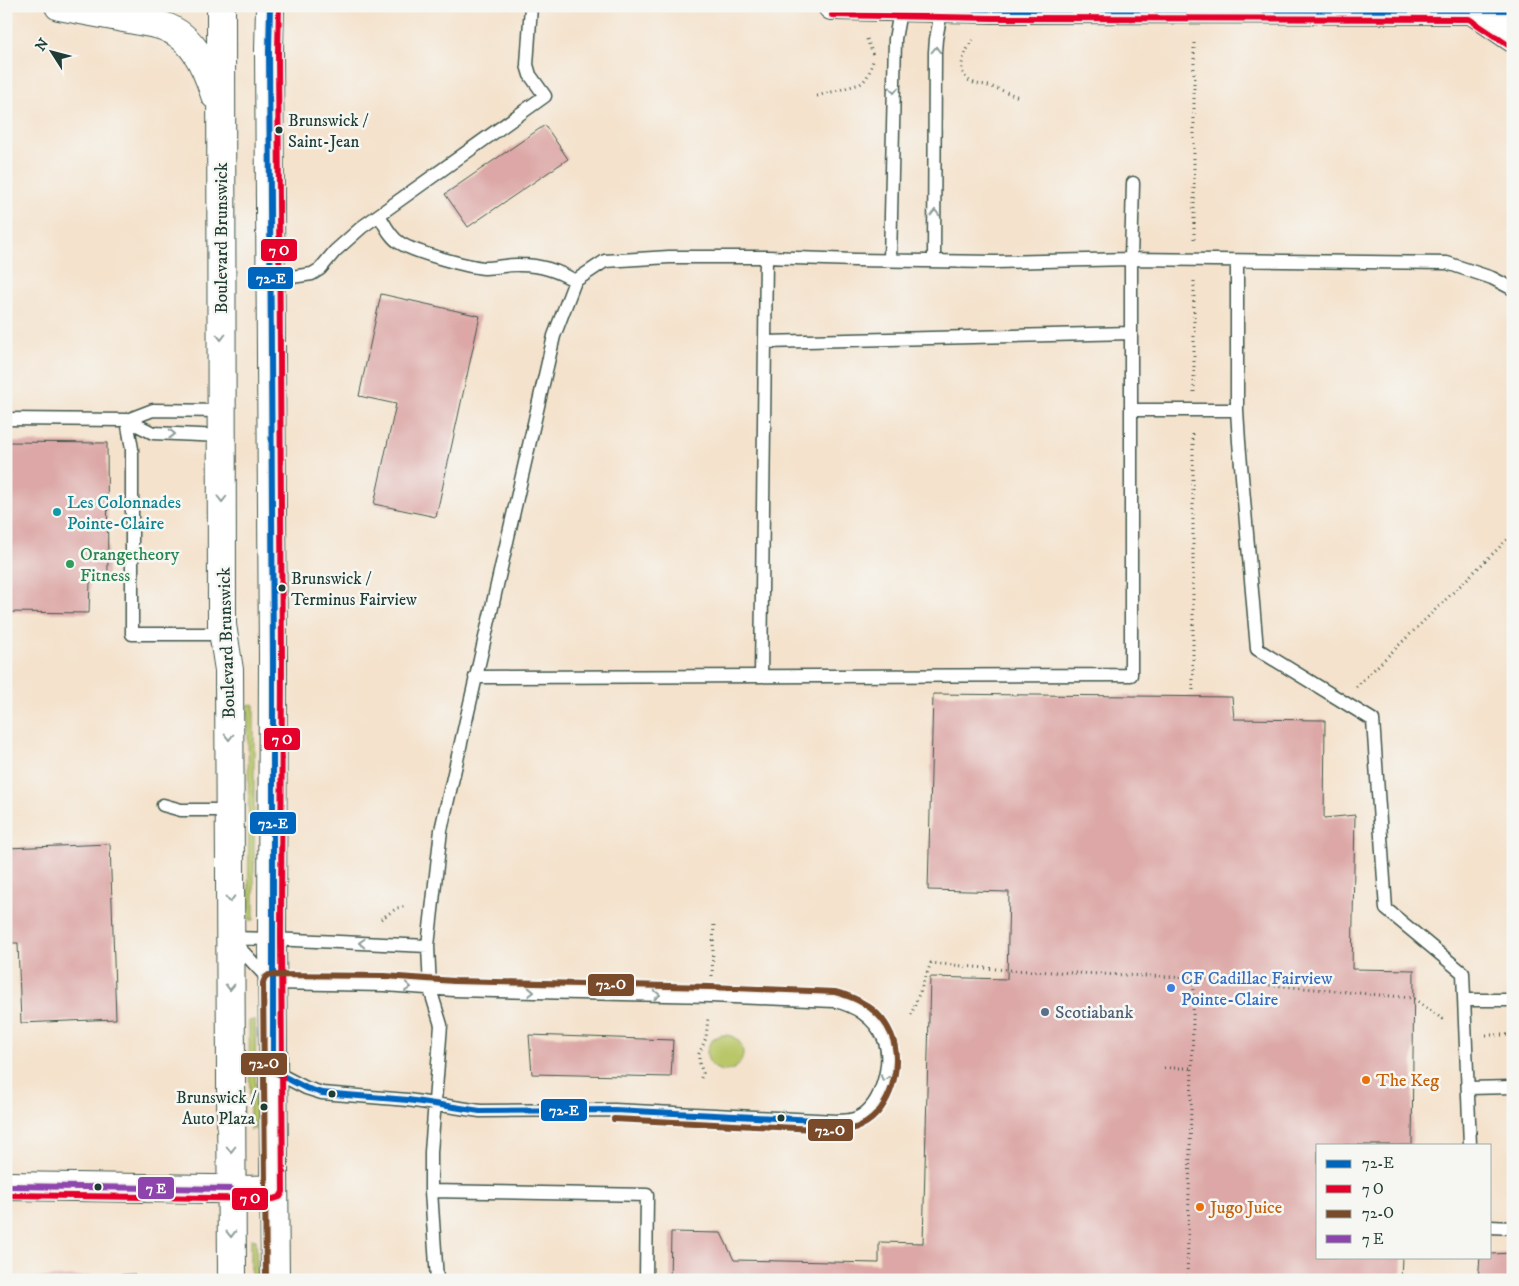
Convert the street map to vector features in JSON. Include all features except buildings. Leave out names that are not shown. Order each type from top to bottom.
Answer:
[{"type":"street","points":[[59,6],[156,24],[176,32],[197,52],[203,62],[221,113]]},
{"type":"street","name":"Boulevard Brunswick","points":[[221,6],[222,625],[229,670],[232,1280]]},
{"type":"street","points":[[270,6],[273,657],[272,983],[275,1280]]},
{"type":"street","points":[[832,6],[1513,10]]},
{"type":"street","points":[[1472,10],[1513,38]]},
{"type":"street","points":[[6,1186],[274,1190]]},
{"type":"lane","points":[[271,280],[303,276],[320,270],[335,251],[379,215],[545,96],[530,75],[527,65],[531,6]]},
{"type":"lane","points":[[890,260],[895,39],[900,7]]},
{"type":"lane","points":[[934,261],[935,52],[942,7]]},
{"type":"lane","points":[[476,677],[1131,675],[1131,259],[1133,183]]},
{"type":"lane","points":[[379,215],[392,237],[399,243],[422,252],[483,268],[520,265],[547,269],[561,273],[575,281]]},
{"type":"lane","points":[[437,1280],[431,1191],[431,1152],[441,1025],[430,989],[428,946],[440,830],[554,336],[575,281],[605,261],[669,257],[995,262],[1131,259],[1447,263],[1492,278],[1513,289]]},
{"type":"lane","points":[[761,676],[766,257]]},
{"type":"lane","points":[[1237,261],[1237,410],[1239,451],[1257,649],[1373,720],[1386,909],[1463,973],[1470,1144]]},
{"type":"lane","points":[[766,342],[1131,333]]},
{"type":"lane","points":[[6,419],[127,420],[153,410],[222,423]]},
{"type":"lane","points":[[1131,410],[1237,410]]},
{"type":"lane","points":[[127,420],[152,433],[222,423]]},
{"type":"lane","points":[[127,420],[132,449],[132,634],[224,634]]},
{"type":"lane","points":[[163,805],[181,810],[229,810]]},
{"type":"lane","points":[[230,938],[272,938],[428,946]]},
{"type":"lane","points":[[230,938],[272,983],[710,996],[846,1003],[868,1017],[876,1025],[884,1039],[887,1053],[883,1083],[873,1105],[858,1118],[847,1121],[614,1110],[480,1110],[408,1100],[322,1093],[306,1088],[274,1071]]},
{"type":"lane","points":[[1464,1000],[1513,1000]]},
{"type":"lane","points":[[1468,1088],[1513,1087]]},
{"type":"lane","points":[[431,1191],[647,1195],[646,1280]]},
{"type":"lane","points":[[1492,1227],[1513,1228]]},
{"type":"path","points":[[817,96],[863,82],[873,62],[873,55],[867,40]]},
{"type":"path","points":[[973,40],[962,59],[963,70],[967,79],[972,83],[984,85],[1019,97]]},
{"type":"path","points":[[1193,690],[1194,42]]},
{"type":"path","points":[[1342,700],[1513,534]]},
{"type":"path","points":[[382,919],[397,908],[407,906]]},
{"type":"path","points":[[711,984],[714,923]]},
{"type":"path","points":[[910,1015],[931,962],[1007,970],[1194,978],[1413,998],[1466,1035],[1513,1035]]},
{"type":"path","points":[[1187,1280],[1194,978]]},
{"type":"path","points":[[701,1078],[703,1073],[699,1062],[699,1054],[706,1038],[708,1018]]},
{"type":"path","points":[[1164,1068],[1192,1068]]},
{"type":"green space","points":[[254,704],[254,920],[249,920],[248,705]]},
{"type":"green space","points":[[255,1020],[256,1129],[250,1130],[249,1021]]},
{"type":"green space","points":[[725,1035],[732,1036],[738,1040],[742,1046],[742,1060],[738,1066],[732,1070],[725,1071],[718,1070],[712,1066],[708,1060],[707,1053],[708,1046],[712,1040],[718,1036]]},
{"type":"green space","points":[[251,1239],[256,1240],[257,1280],[251,1280]]},
{"type":"transit line","name":"72-E","points":[[270,6],[273,1071],[306,1088],[322,1093],[408,1100],[480,1111],[614,1110],[836,1121]]},
{"type":"transit line","points":[[6,1195],[274,1199],[280,1197],[283,1192],[279,6]]},
{"type":"transit line","name":"72-E","points":[[845,6],[993,9],[1513,10]]},
{"type":"transit line","points":[[832,15],[993,18],[1469,19],[1508,45]]},
{"type":"transit line","name":"72-O","points":[[266,1280],[263,983],[269,975],[385,976],[454,981],[835,992],[861,1002],[875,1012],[887,1026],[895,1046],[895,1072],[887,1098],[881,1109],[872,1118],[859,1127],[852,1129],[836,1130],[614,1119]]},
{"type":"transit line","points":[[6,1186],[231,1189]]},
{"type":"place","name":"Brunswick / Saint-Jean","points":[[279,130]]},
{"type":"place","name":"Les Colonnades Pointe-Claire","points":[[57,512]]},
{"type":"place","name":"Orangetheory Fitness","points":[[70,564]]},
{"type":"place","name":"Brunswick / Terminus Fairview","points":[[282,588]]},
{"type":"place","name":"CF Cadillac Fairview Pointe-Claire","points":[[1171,988]]},
{"type":"place","name":"Scotiabank","points":[[1045,1012]]},
{"type":"place","name":"The Keg","points":[[1366,1080]]},
{"type":"place","name":"Brunswick / Auto Plaza","points":[[264,1107]]},
{"type":"place","name":"Jugo Juice","points":[[1200,1207]]}]
